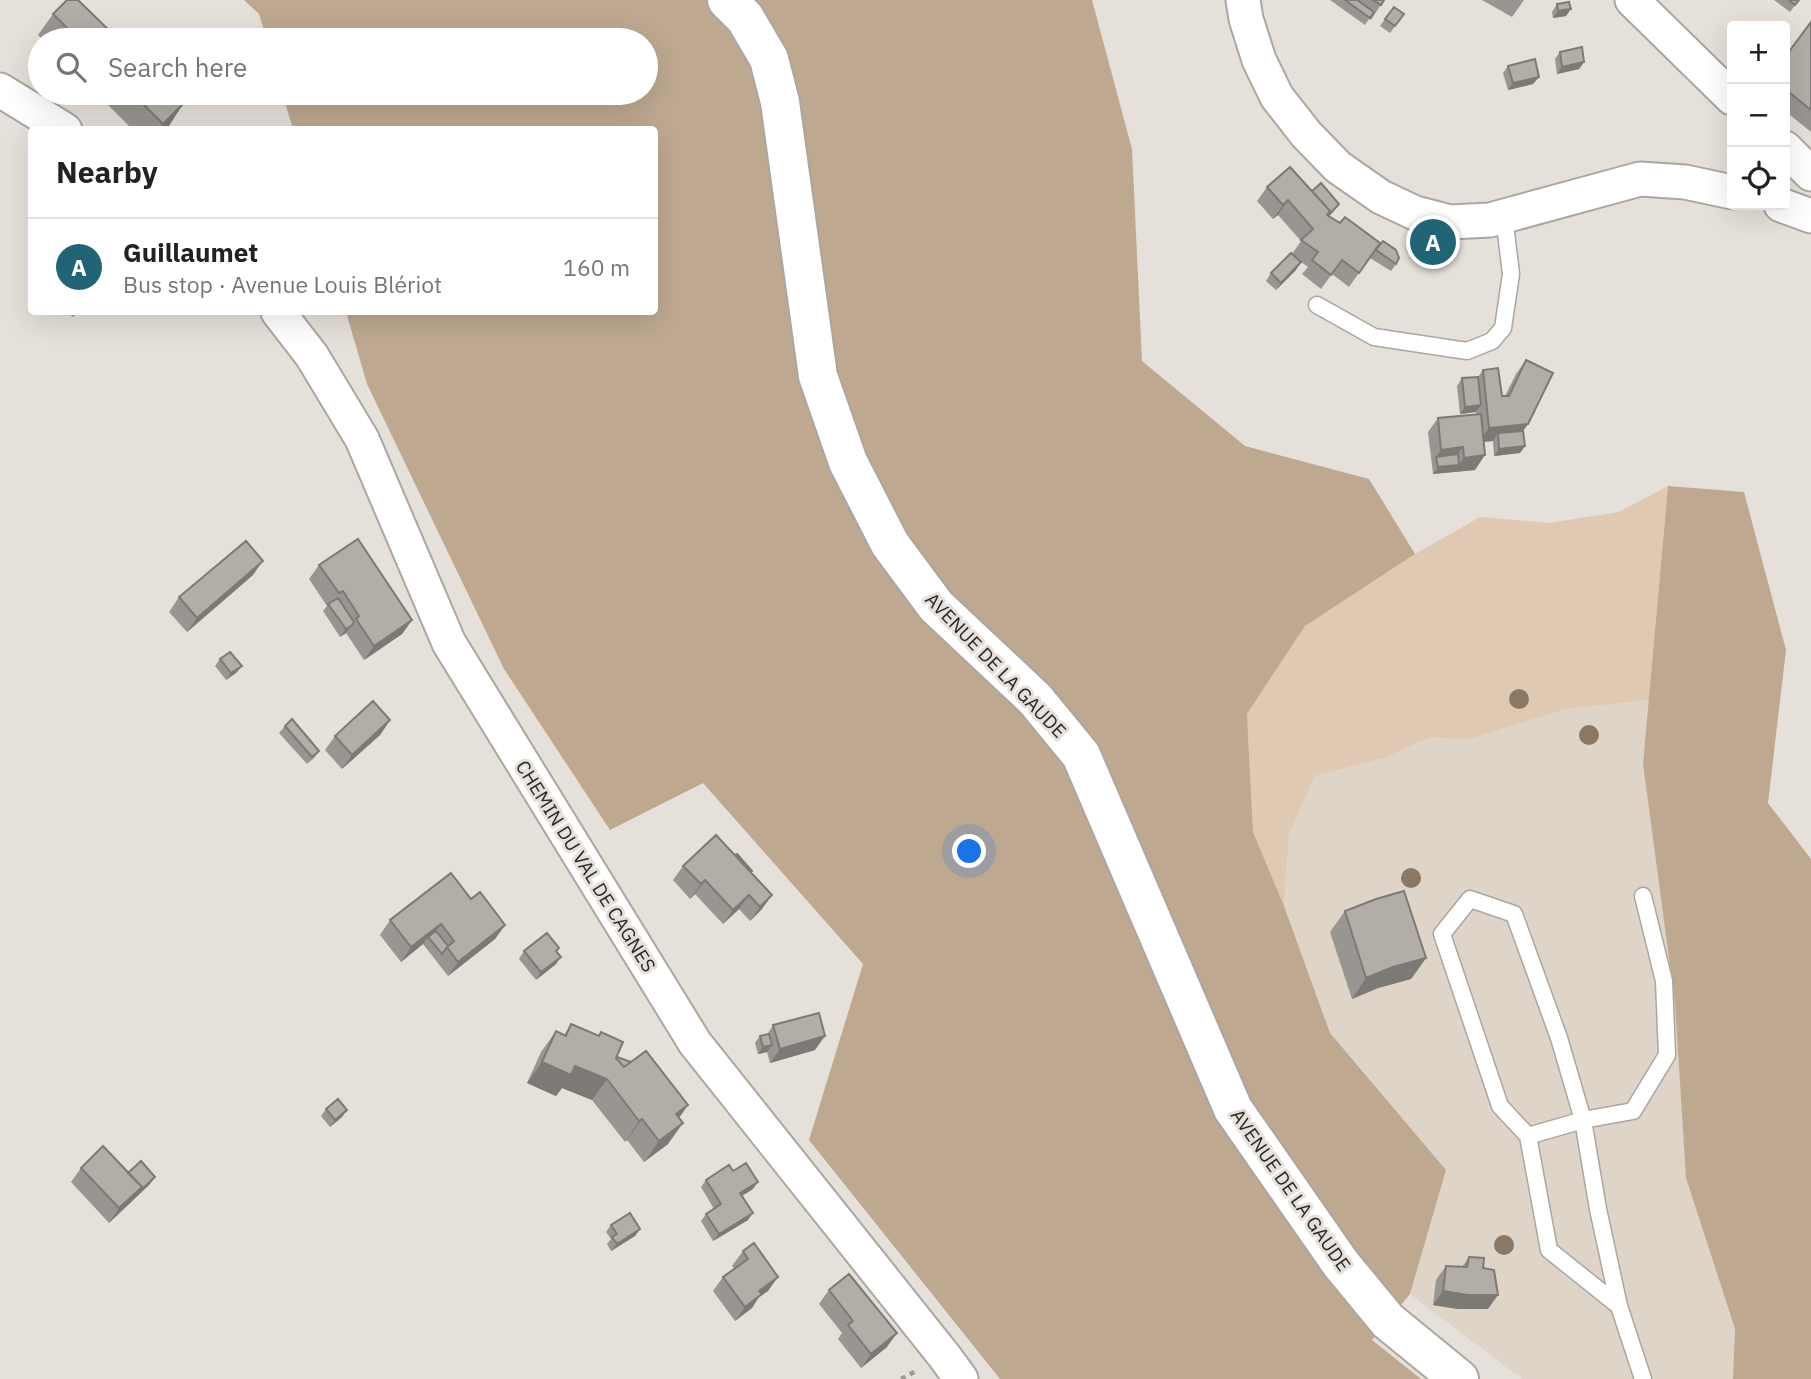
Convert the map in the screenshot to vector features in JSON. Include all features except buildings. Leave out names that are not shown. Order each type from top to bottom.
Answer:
[{"type":"street","name":"AVENUE DE LA GAUDE","points":[[727,0],[745,18],[769,59],[780,102],[818,376],[848,462],[890,544],[936,606],[1035,699],[1081,755],[1233,1109],[1341,1264],[1388,1321],[1459,1379]]},
{"type":"street","points":[[1242,0],[1259,60],[1277,97],[1306,134],[1338,167],[1381,197],[1415,213],[1450,222],[1490,220],[1640,179],[1685,182],[1727,190]]},
{"type":"street","points":[[1632,0],[1727,92]]},
{"type":"street","points":[[0,90],[58,126]]},
{"type":"street","points":[[1790,153],[1811,174]]},
{"type":"street","points":[[1790,208],[1811,216]]},
{"type":"street","name":"CHEMIN DU VAL DE CAGNES","points":[[280,315],[312,356],[362,439],[449,643],[695,1044],[961,1379]]},
{"type":"lane","points":[[1317,305],[1374,337],[1467,351],[1492,341],[1503,328],[1511,274],[1504,216]]},
{"type":"lane","points":[[1528,1136],[1583,1120],[1633,1111],[1667,1055],[1664,981],[1643,896]]},
{"type":"lane","points":[[1619,1306],[1549,1250],[1528,1136],[1500,1107],[1442,934],[1470,899],[1514,914],[1559,1038],[1583,1120],[1598,1209],[1619,1306],[1643,1379]]},
{"type":"shaded area","points":[[244,0],[1092,0],[1132,149],[1142,361],[1245,446],[1369,479],[1415,554],[1305,626],[1247,714],[1253,832],[1284,906],[1330,1033],[1446,1170],[1410,1294],[1372,1340],[1421,1379],[1000,1379],[809,1140],[863,964],[703,783],[610,830],[504,669],[367,384],[347,315],[658,315],[658,126],[292,126],[286,105],[658,105],[658,28],[263,28],[259,14]]},
{"type":"shaded area","points":[[1668,486],[1649,700],[1566,709],[1466,740],[1430,737],[1384,758],[1315,776],[1289,834],[1284,906],[1253,832],[1247,714],[1305,626],[1415,554],[1480,517],[1549,523],[1619,512]]},
{"type":"shaded area","points":[[1668,486],[1744,492],[1786,650],[1768,803],[1811,859],[1811,1379],[1733,1379],[1735,1329],[1686,1178],[1675,1003],[1643,764]]},
{"type":"shaded area","points":[[1649,700],[1643,764],[1675,1003],[1686,1178],[1735,1329],[1733,1379],[1522,1379],[1410,1294],[1446,1170],[1330,1033],[1284,906],[1289,834],[1315,776],[1384,758],[1430,737],[1466,740],[1566,709]]},
{"type":"place","name":"Guillaumet","points":[[1433,242]]}]
